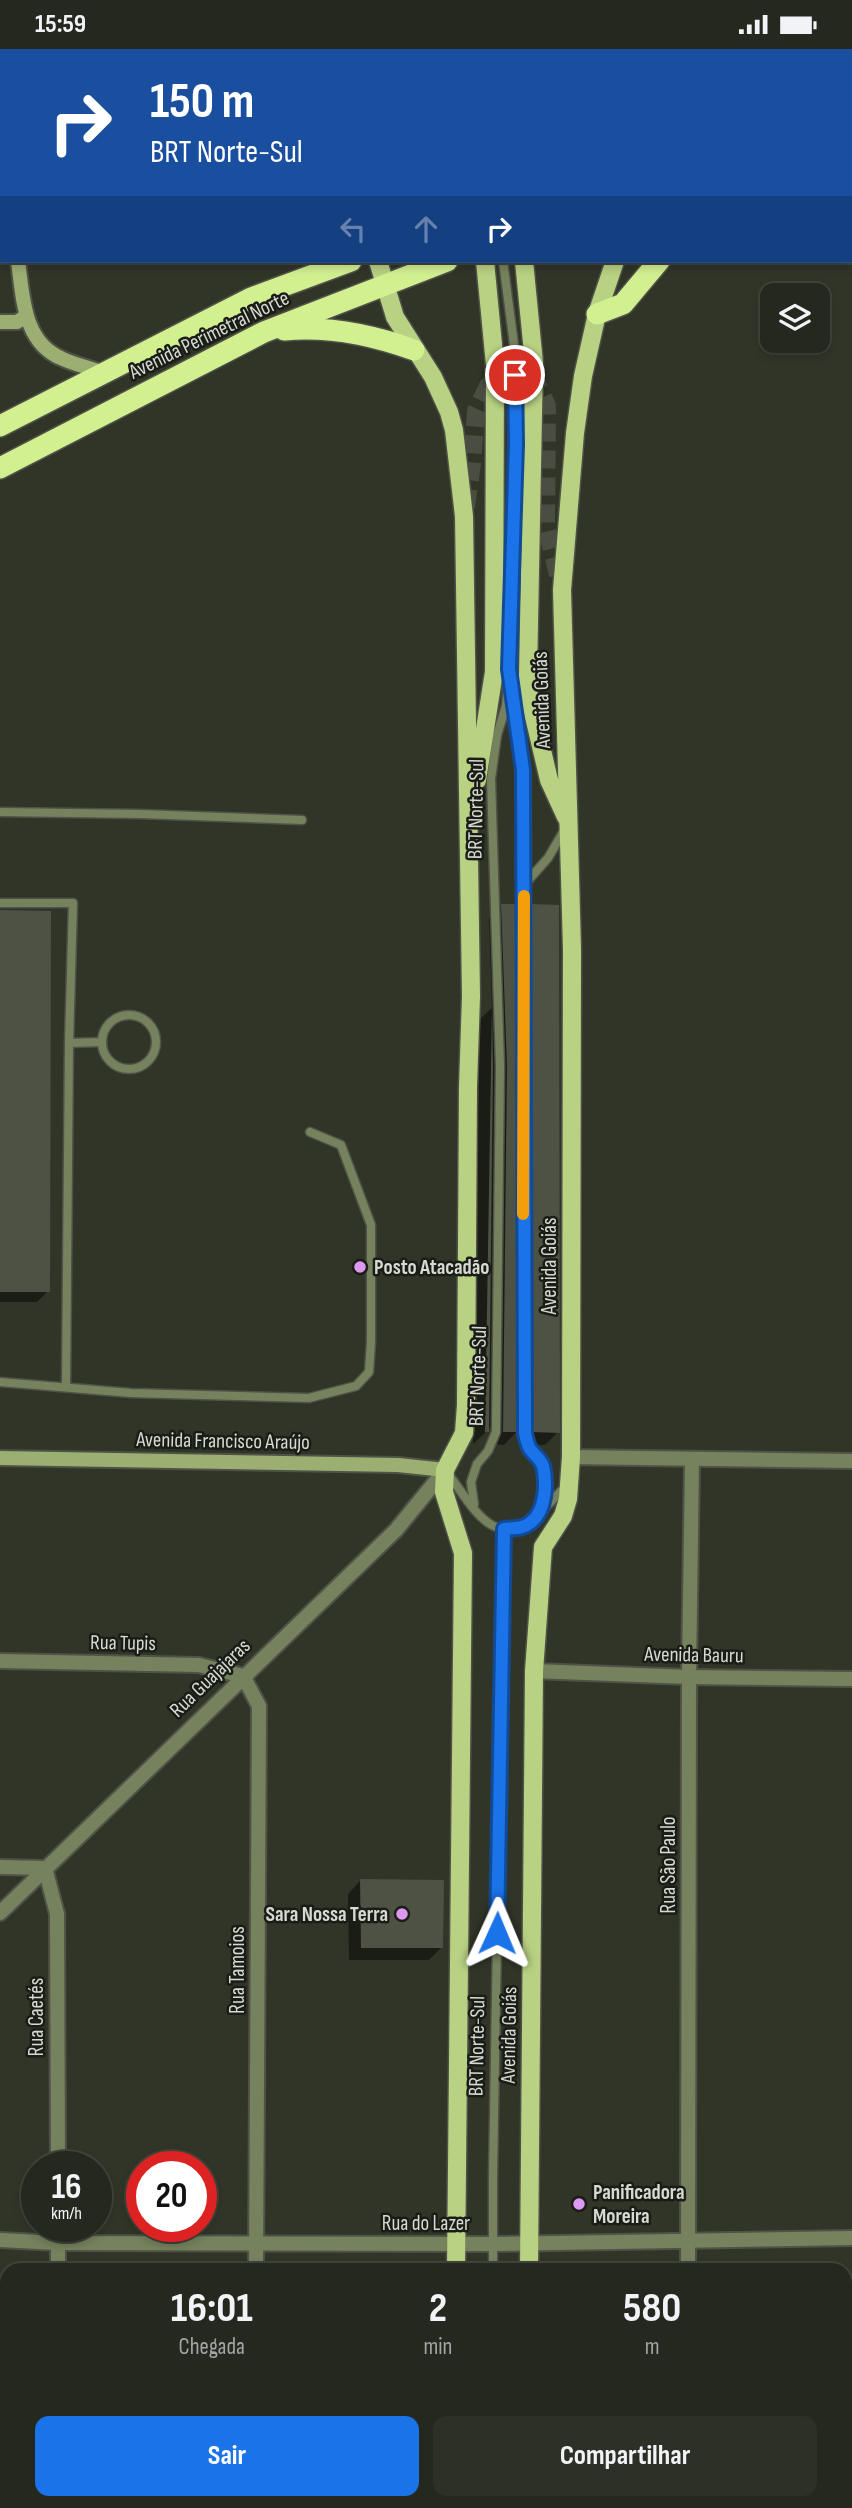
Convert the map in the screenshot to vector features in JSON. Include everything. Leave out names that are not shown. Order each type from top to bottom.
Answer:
[{"type":"highway","name":"Avenida Perimetral Norte","points":[[0,426],[251,298],[346,263]]},
{"type":"highway","name":"Avenida Perimetral Norte","points":[[0,468],[264,332],[442,263]]},
{"type":"highway","points":[[597,314],[623,304],[657,263]]},
{"type":"highway","points":[[264,332],[293,329],[329,330],[381,339],[414,350]]},
{"type":"main road","points":[[378,263],[395,317],[433,377],[449,412],[464,516],[471,996],[466,1405],[464,1433],[446,1470],[444,1492],[463,1553],[456,2263]]},
{"type":"main road","points":[[469,827],[501,671],[495,365],[485,263]]},
{"type":"main road","points":[[524,263],[534,363],[527,687],[549,780],[569,823]]},
{"type":"main road","name":"Avenida Goiás","points":[[529,2263],[534,1671],[543,1547],[563,1516],[570,1482],[571,1457],[572,949],[562,590],[575,433],[583,376],[597,314],[614,263]]},
{"type":"street","points":[[18,263],[26,316],[43,347],[60,359],[104,373]]},
{"type":"street","points":[[0,322],[17,322],[26,316]]},
{"type":"street","points":[[571,1457],[852,1461]]},
{"type":"street","name":"Avenida Francisco Araújo","points":[[0,1458],[398,1465],[446,1470]]},
{"type":"street","name":"Rua São Paulo","points":[[688,2263],[692,1460]]},
{"type":"street","name":"Rua Guajajaras","points":[[0,1913],[396,1529],[446,1470]]},
{"type":"street","name":"Rua Tupis","points":[[0,1661],[199,1665],[243,1675]]},
{"type":"street","name":"Avenida Bauru","points":[[534,1671],[852,1679]]},
{"type":"street","name":"Rua Tamoios","points":[[243,1675],[260,1706],[256,2263]]},
{"type":"street","points":[[0,1867],[45,1868]]},
{"type":"street","name":"Rua Caetés","points":[[45,1868],[57,1914],[58,2151]]},
{"type":"street","name":"Rua do Lazer","points":[[0,2240],[58,2243],[494,2244],[852,2238]]},
{"type":"street","points":[[58,2243],[58,2263]]},
{"type":"lane","points":[[503,263],[515,352],[516,444],[501,671],[523,770],[525,1433],[529,1448],[538,1456],[542,1466],[544,1499],[537,1517]]},
{"type":"lane","name":"BRT Norte-Sul","points":[[474,1507],[471,1482],[477,1464],[488,1451],[496,1432],[500,1066],[491,779],[497,735],[506,706],[501,671]]},
{"type":"lane","points":[[0,812],[302,820]]},
{"type":"lane","points":[[523,886],[548,858],[569,823]]},
{"type":"lane","points":[[0,903],[73,903],[66,1388]]},
{"type":"lane","points":[[129,1015],[148,1023],[154,1031],[156,1041],[154,1052],[148,1061],[129,1069],[110,1061],[102,1042],[110,1023],[118,1017],[129,1015]]},
{"type":"lane","points":[[69,1043],[102,1042]]},
{"type":"lane","points":[[0,1382],[131,1393],[309,1398],[356,1386],[369,1372],[371,1225],[341,1145],[310,1132]]},
{"type":"lane","points":[[446,1470],[482,1518],[492,1526],[504,1529],[522,1527],[537,1517],[570,1482]]},
{"type":"lane","name":"BRT Norte-Sul","points":[[493,2263],[504,1529]]},
{"type":"building","points":[[501,904],[517,904],[518,1432],[503,1432],[507,1066]]},
{"type":"building","points":[[530,904],[559,905],[560,1433],[532,1432]]},
{"type":"building","points":[[0,910],[51,911],[50,1292],[0,1292]]},
{"type":"building","points":[[492,1006],[489,1432],[485,1432]]},
{"type":"building","name":"Sara Nossa Terra","points":[[360,1879],[444,1880],[443,1948],[361,1948]]},
{"type":"tunnel","points":[[466,507],[476,411],[488,386],[512,380],[537,384],[547,406],[546,526],[561,586]]},
{"type":"slow traffic","points":[[523,1214],[524,896]]},
{"type":"place","name":"Posto Atacadão","points":[[360,1267]]},
{"type":"place","name":"Sara Nossa Terra","points":[[402,1914]]},
{"type":"place","name":"Panificadora Moreira","points":[[579,2204]]},
{"type":"route","points":[[497,1933],[504,1529],[522,1527],[537,1517],[544,1499],[545,1483],[542,1466],[538,1456],[529,1448],[525,1433],[523,770],[509,669],[516,444],[515,375]]}]
